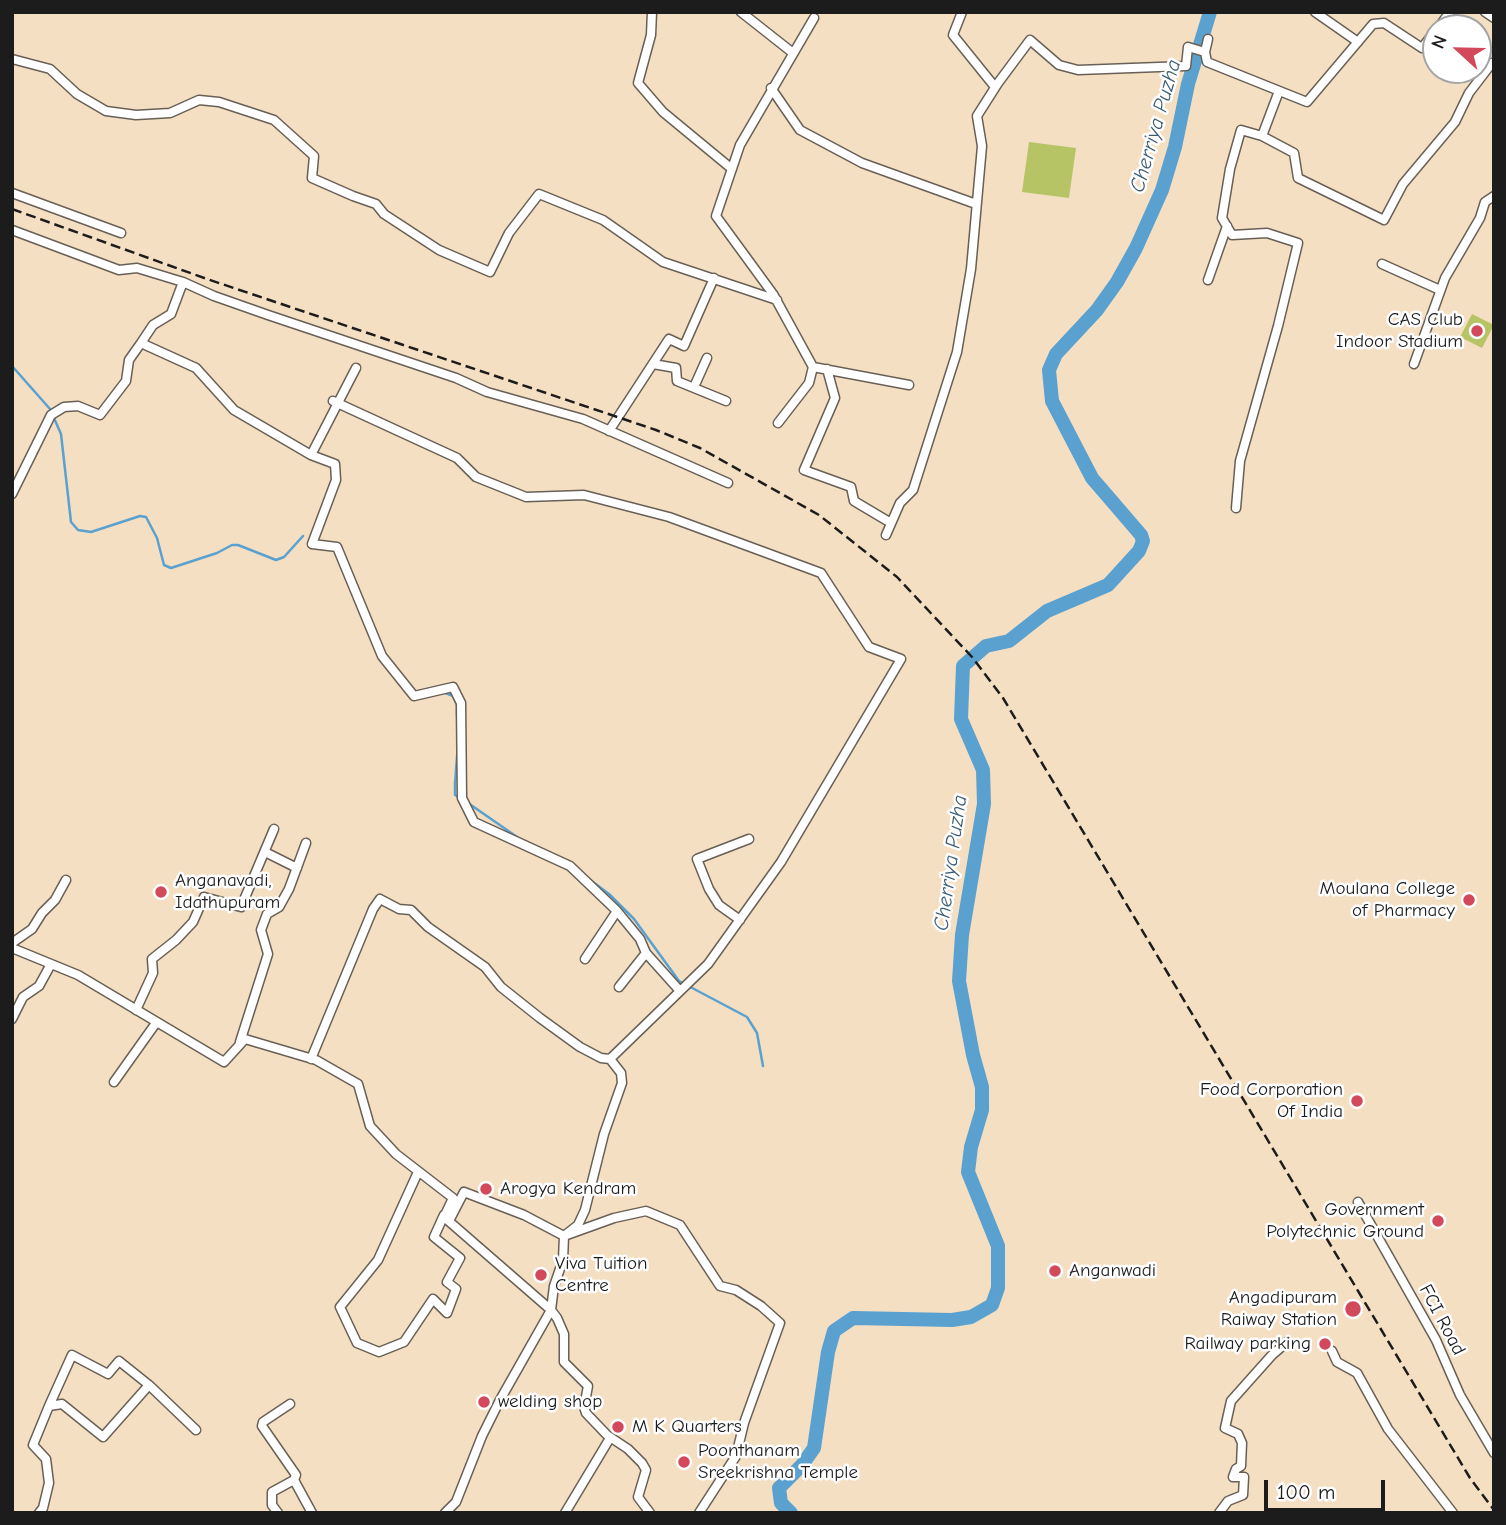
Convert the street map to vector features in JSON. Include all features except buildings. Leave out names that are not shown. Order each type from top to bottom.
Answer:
[{"type":"street","points":[[652,12],[652,35],[638,83],[663,112],[732,169]]},
{"type":"street","points":[[741,12],[793,53]]},
{"type":"street","points":[[962,12],[953,35],[995,87]]},
{"type":"street","points":[[1315,12],[1358,42]]},
{"type":"street","points":[[1485,12],[1494,18]]},
{"type":"street","points":[[778,423],[809,383],[813,367],[777,300],[716,216],[740,145],[814,18]]},
{"type":"street","points":[[1208,39],[1205,52],[1207,62],[1307,102],[1373,23],[1384,23],[1422,48]]},
{"type":"street","points":[[886,536],[900,503],[914,490],[957,352],[971,269],[982,146],[977,116],[995,87],[1030,40],[1059,65],[1078,70],[1186,66],[1188,47],[1205,52]]},
{"type":"street","points":[[12,59],[50,69],[77,94],[106,111],[136,115],[170,113],[199,100],[219,102],[274,120],[314,156],[312,178],[376,204],[384,214],[439,250],[490,272],[509,233],[539,194],[603,220],[663,262],[777,300]]},
{"type":"street","points":[[1236,508],[1240,461],[1298,243],[1267,233],[1232,236],[1223,218],[1230,169],[1241,130],[1262,136],[1294,153],[1298,178],[1384,220],[1403,184],[1455,122],[1476,84]]},
{"type":"street","points":[[771,88],[800,130],[862,163],[976,204]]},
{"type":"street","points":[[1262,136],[1279,92]]},
{"type":"street","points":[[12,193],[121,233]]},
{"type":"street","points":[[1414,364],[1445,278],[1480,218],[1485,202],[1494,196]]},
{"type":"street","points":[[1208,280],[1227,226]]},
{"type":"street","points":[[12,230],[119,270],[137,268],[183,282],[214,296],[456,378],[487,392],[583,419],[729,483]]},
{"type":"street","points":[[1382,264],[1440,290]]},
{"type":"street","points":[[609,431],[669,339],[684,346],[714,278]]},
{"type":"street","points":[[12,494],[51,415],[64,407],[78,407],[100,415],[126,381],[129,360],[153,325],[171,314],[183,282]]},
{"type":"street","points":[[141,343],[196,368],[234,410],[311,455],[335,464],[336,480],[313,544],[337,547],[382,656],[414,696],[453,687],[461,703],[462,798],[474,822],[570,866],[617,911],[640,939],[646,953],[680,991]]},
{"type":"street","points":[[694,387],[707,358]]},
{"type":"street","points":[[653,364],[676,368],[677,380],[726,401]]},
{"type":"street","points":[[813,367],[909,385]]},
{"type":"street","points":[[311,455],[336,402],[356,368]]},
{"type":"street","points":[[827,369],[835,398],[804,470],[851,487],[854,502],[891,523]]},
{"type":"street","points":[[336,402],[457,458],[476,478],[526,497],[584,495],[669,517],[821,573],[869,646],[901,659],[781,862],[708,964],[610,1059]]},
{"type":"street","points":[[136,1010],[153,973],[152,959],[193,922],[204,897],[241,907],[274,829]]},
{"type":"street","points":[[740,920],[719,905],[709,889],[697,859],[749,839]]},
{"type":"street","points":[[239,1045],[268,954],[261,930],[267,914],[279,906],[289,889],[306,843]]},
{"type":"street","points":[[265,852],[297,868]]},
{"type":"street","points":[[66,880],[55,900],[41,912],[32,929],[12,945],[78,975],[224,1062],[245,1039],[311,1059],[358,1084],[370,1126],[396,1154],[453,1198],[447,1218]]},
{"type":"street","points":[[311,1059],[373,909],[380,899],[399,909],[411,910],[428,927],[485,967],[501,987],[540,1018],[580,1047],[601,1058],[610,1059],[621,1073],[622,1083],[604,1134],[585,1210],[578,1225],[564,1236]]},
{"type":"street","points":[[585,960],[617,911]]},
{"type":"street","points":[[619,987],[646,953]]},
{"type":"street","points":[[12,1019],[23,997],[39,986],[51,964]]},
{"type":"street","points":[[114,1082],[156,1023]]},
{"type":"street","points":[[418,1172],[378,1260],[340,1307],[357,1343],[379,1352],[404,1342],[433,1299],[447,1313],[456,1289],[447,1282],[460,1258],[434,1237],[464,1192],[524,1215],[564,1236],[614,1218],[646,1211],[680,1225],[720,1286],[736,1290],[761,1306],[780,1323],[744,1423],[736,1456],[699,1513]]},
{"type":"street","name":"FCI Road","points":[[1358,1202],[1436,1340],[1460,1395],[1494,1454]]},
{"type":"street","points":[[447,1218],[551,1310],[564,1334],[564,1362],[588,1386],[584,1407],[586,1413],[610,1438],[628,1449],[646,1470],[638,1497],[650,1513]]},
{"type":"street","points":[[445,1513],[456,1502],[500,1399],[551,1310],[554,1286],[564,1260],[564,1236]]},
{"type":"street","points":[[1219,1513],[1228,1501],[1243,1495],[1244,1477],[1233,1477],[1236,1469],[1241,1466],[1242,1443],[1238,1434],[1225,1428],[1231,1401],[1287,1342]]},
{"type":"street","points":[[1332,1351],[1337,1362],[1357,1373],[1388,1429],[1452,1513]]},
{"type":"street","points":[[39,1513],[49,1483],[46,1459],[33,1446],[72,1355],[108,1374],[119,1361],[149,1385],[196,1430]]},
{"type":"street","points":[[50,1406],[62,1404],[103,1437],[149,1385]]},
{"type":"street","points":[[278,1513],[272,1506],[272,1492],[294,1480],[296,1475],[262,1426],[263,1422],[290,1404]]},
{"type":"street","points":[[565,1513],[610,1438]]},
{"type":"street","points":[[294,1480],[312,1513]]},
{"type":"green space","points":[[1029,142],[1076,148],[1069,198],[1022,192]]},
{"type":"green space","name":"CAS Club Indoor Stadium","points":[[1472,314],[1494,325],[1482,348],[1460,337]]},
{"type":"waterway","name":"Cherriya Puzha","points":[[791,1513],[781,1503],[779,1488],[802,1465],[814,1448],[828,1352],[834,1331],[853,1318],[952,1320],[971,1317],[992,1305],[998,1288],[998,1246],[968,1172],[971,1147],[982,1110],[982,1087],[959,981],[962,935],[984,804],[983,770],[961,719],[963,666],[986,646],[1009,641],[1047,611],[1108,585],[1139,551],[1143,541],[1141,535],[1092,478],[1052,401],[1049,370],[1056,354],[1097,310],[1117,282],[1136,248],[1162,190],[1175,147],[1188,84],[1210,12]]},
{"type":"waterway","points":[[12,366],[50,409],[61,434],[71,522],[78,530],[91,532],[140,516],[146,517],[157,538],[164,565],[171,568],[217,553],[232,545],[276,560],[284,557],[303,536]]},
{"type":"waterway","points":[[443,692],[453,696],[457,705],[457,716]]},
{"type":"waterway","points":[[416,699],[434,695]]},
{"type":"waterway","points":[[458,744],[455,795],[460,798]]},
{"type":"waterway","points":[[468,803],[520,839]]},
{"type":"waterway","points":[[589,879],[634,919],[679,981],[747,1017],[757,1033],[763,1066]]},
{"type":"railway","points":[[12,209],[207,279],[656,430],[700,448],[819,515],[897,577],[972,657],[1003,698],[1470,1478],[1494,1510]]},
{"type":"place","name":"CAS Club Indoor Stadium","points":[[1477,331]]},
{"type":"place","name":"Anganavadi, Idathupuram","points":[[161,892]]},
{"type":"place","name":"Moulana College of Pharmacy","points":[[1469,900]]},
{"type":"place","name":"Food Corporation Of India","points":[[1357,1101]]},
{"type":"place","name":"Arogya Kendram","points":[[486,1189]]},
{"type":"place","name":"Government Polytechnic Ground","points":[[1438,1221]]},
{"type":"place","name":"Anganwadi","points":[[1055,1271]]},
{"type":"place","name":"Viva Tuition Centre","points":[[541,1275]]},
{"type":"place","name":"Angadipuram Raiway Station","points":[[1353,1309]]},
{"type":"place","name":"Railway parking","points":[[1325,1344]]},
{"type":"place","name":"welding shop","points":[[484,1402]]},
{"type":"place","name":"M K Quarters","points":[[618,1427]]},
{"type":"place","name":"Poonthanam Sreekrishna Temple","points":[[684,1462]]}]
